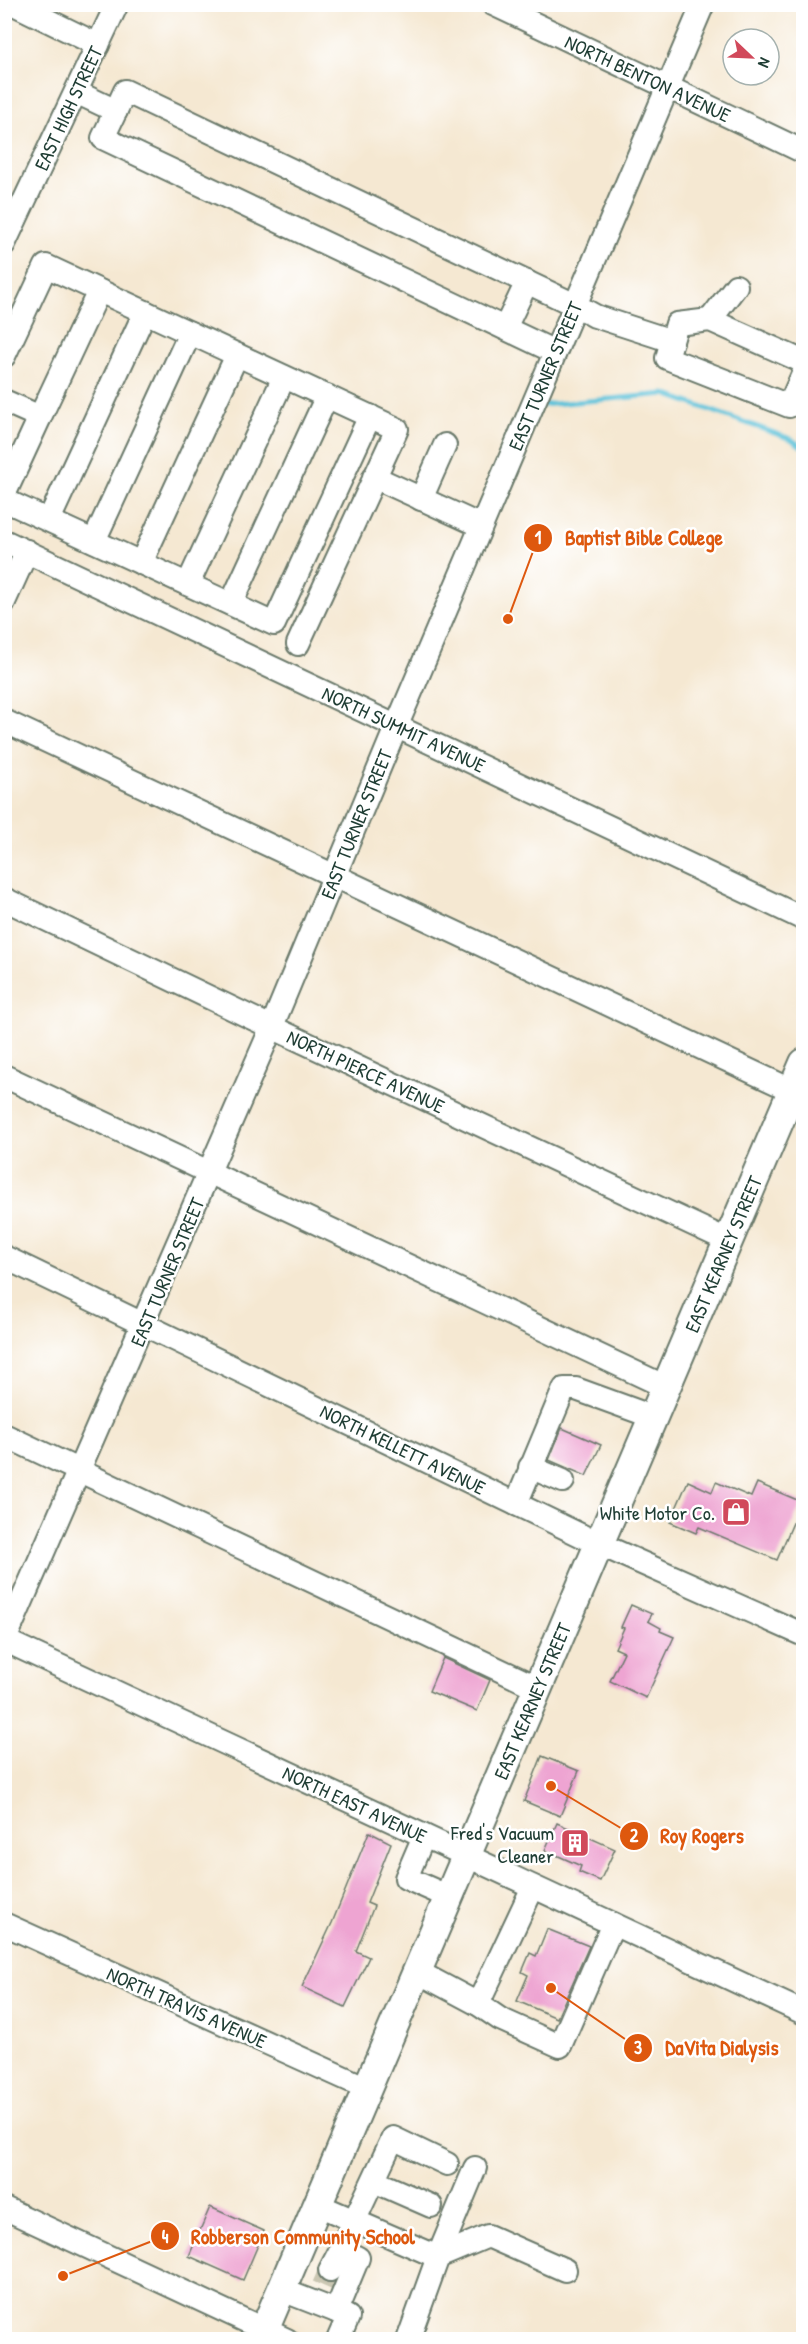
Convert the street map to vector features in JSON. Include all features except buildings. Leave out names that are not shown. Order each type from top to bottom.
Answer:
[{"type":"main road","name":"EAST KEARNEY STREET","points":[[271,2336],[282,2290],[598,1544],[729,1241],[798,1094],[804,1063]]},
{"type":"street","points":[[14,4],[98,45]]},
{"type":"street","name":"EAST HIGH STREET","points":[[7,233],[117,4]]},
{"type":"street","name":"NORTH BENTON AVENUE","points":[[493,4],[804,152]]},
{"type":"street","name":"EAST TURNER STREET","points":[[5,1641],[272,1027],[397,725],[703,4]]},
{"type":"street","points":[[76,92],[116,111]]},
{"type":"street","points":[[555,352],[103,138],[125,92],[575,304],[595,316],[672,341]]},
{"type":"street","points":[[4,356],[46,266],[397,429],[298,644]]},
{"type":"street","points":[[505,328],[527,282]]},
{"type":"street","points":[[710,320],[736,286]]},
{"type":"street","points":[[4,495],[99,291]]},
{"type":"street","points":[[49,520],[145,312]]},
{"type":"street","points":[[804,362],[710,320],[677,324],[667,358],[789,406],[804,372]]},
{"type":"street","points":[[94,541],[190,333]]},
{"type":"street","points":[[141,562],[237,354]]},
{"type":"street","points":[[188,584],[284,377]]},
{"type":"street","points":[[227,645],[237,607],[327,396]]},
{"type":"street","points":[[4,401],[40,417]]},
{"type":"street","points":[[4,500],[274,624],[370,416]]},
{"type":"street","points":[[421,499],[446,445]]},
{"type":"street","points":[[374,477],[481,526]]},
{"type":"street","name":"NORTH SUMMIT AVENUE","points":[[4,541],[804,919]]},
{"type":"street","points":[[4,602],[27,551]]},
{"type":"street","points":[[4,721],[798,1094]]},
{"type":"street","name":"NORTH PIERCE AVENUE","points":[[4,899],[729,1241]]},
{"type":"street","points":[[4,1076],[666,1387]]},
{"type":"street","name":"NORTH KELLETT AVENUE","points":[[4,1257],[145,1323],[598,1544],[804,1635]]},
{"type":"street","points":[[516,1504],[564,1389],[576,1389],[653,1417]]},
{"type":"street","points":[[4,1436],[538,1688]]},
{"type":"street","points":[[530,1467],[563,1481]]},
{"type":"street","name":"NORTH EAST AVENUE","points":[[5,1641],[804,2013]]},
{"type":"street","points":[[424,1836],[406,1878],[449,1897]]},
{"type":"street","points":[[478,2004],[533,1887]]},
{"type":"street","name":"NORTH TRAVIS AVENUE","points":[[4,1924],[369,2089]]},
{"type":"street","points":[[418,1972],[478,2004],[500,2019],[560,2046],[613,1924]]},
{"type":"street","points":[[327,2293],[341,2249],[393,2138],[447,2164]]},
{"type":"street","points":[[408,2340],[438,2257],[475,2168]]},
{"type":"street","points":[[374,2181],[431,2206]]},
{"type":"street","points":[[318,2205],[438,2257],[488,2236],[565,2270]]},
{"type":"street","points":[[4,2208],[271,2336]]},
{"type":"street","points":[[327,2293],[358,2258],[341,2249]]},
{"type":"street","points":[[282,2290],[327,2293],[348,2316],[338,2340]]},
{"type":"waterway","points":[[542,405],[665,394],[791,439],[804,448]]},
{"type":"tunnel","points":[[323,2286],[330,2270]]},
{"type":"place","name":"Baptist Bible College","points":[[508,619]]},
{"type":"place","name":"White Motor Co.","points":[[736,1512]]},
{"type":"place","name":"Roy Rogers","points":[[551,1786]]},
{"type":"place","name":"Fred's Vacuum Cleaner","points":[[575,1843]]},
{"type":"place","name":"DaVita Dialysis","points":[[551,1988]]},
{"type":"place","name":"Robberson Community School","points":[[63,2276]]}]
